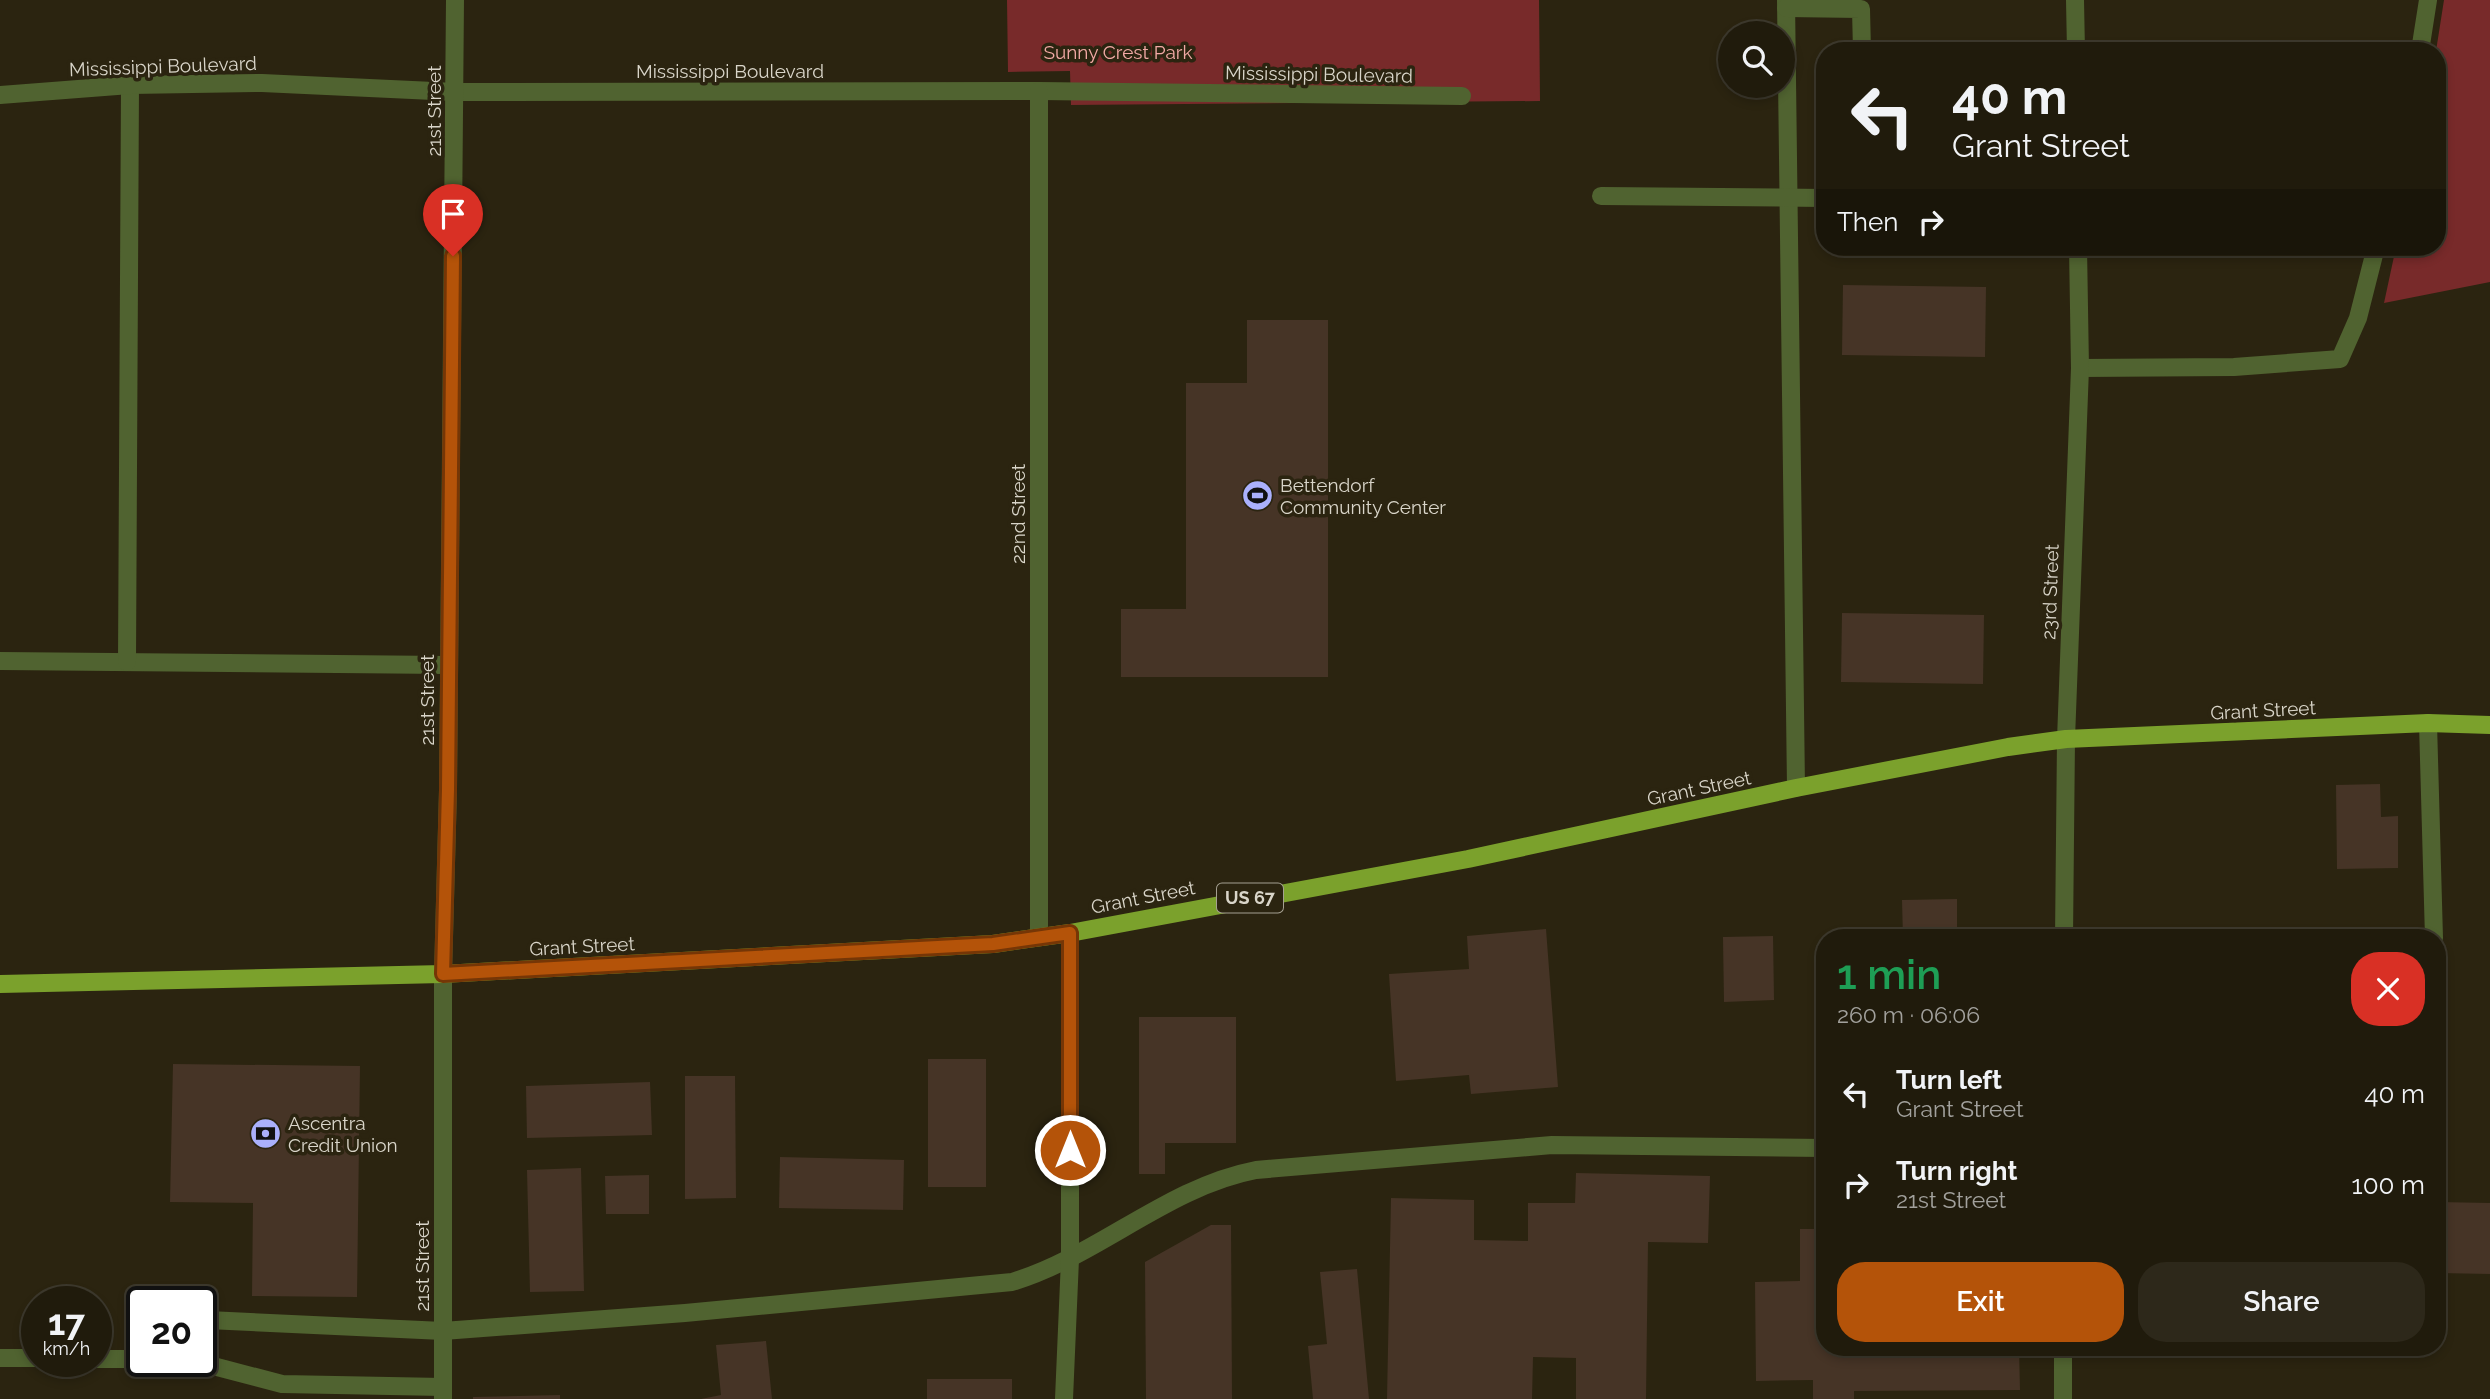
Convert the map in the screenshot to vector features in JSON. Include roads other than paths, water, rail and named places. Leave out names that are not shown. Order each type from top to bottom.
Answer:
[{"type":"main road","name":"Grant Street","points":[[0,984],[443,974],[993,944],[1070,933],[1468,859],[1796,788],[2008,747],[2066,739],[2428,723],[2490,725]]},
{"type":"street","name":"21st Street","points":[[443,1393],[443,974],[448,790],[447,665],[456,92],[455,0]]},
{"type":"street","points":[[2075,0],[2076,42]]},
{"type":"street","points":[[2421,42],[2428,0]]},
{"type":"street","points":[[1796,788],[1786,4],[1861,9],[1862,42]]},
{"type":"street","name":"Mississippi Boulevard","points":[[0,95],[130,85],[261,83],[456,92],[1040,91],[1462,96]]},
{"type":"street","points":[[127,662],[130,85]]},
{"type":"street","name":"22nd Street","points":[[1039,936],[1040,91]]},
{"type":"street","points":[[1601,196],[1816,198]]},
{"type":"street","name":"23rd Street","points":[[2064,929],[2066,739],[2080,368],[2078,256]]},
{"type":"street","points":[[2080,368],[2234,367],[2340,359],[2358,318],[2374,256]]},
{"type":"street","points":[[0,661],[447,665]]},
{"type":"street","points":[[2428,723],[2434,929]]},
{"type":"street","points":[[1065,1399],[1070,1259],[1070,933]]},
{"type":"street","points":[[217,1320],[443,1331],[685,1313],[1012,1282],[1045,1272],[1195,1189],[1228,1175],[1256,1170],[1552,1145],[1816,1148]]},
{"type":"street","points":[[2063,1356],[2063,1399]]},
{"type":"street","points":[[0,1358],[21,1358]]},
{"type":"street","points":[[217,1367],[282,1384],[443,1393]]},
{"type":"place","name":"Bettendorf Community Center","points":[[1257,496]]},
{"type":"place","name":"Ascentra Credit Union","points":[[265,1134]]},
{"type":"park label","name":"Sunny Crest Park","points":[[1118,52]]}]
